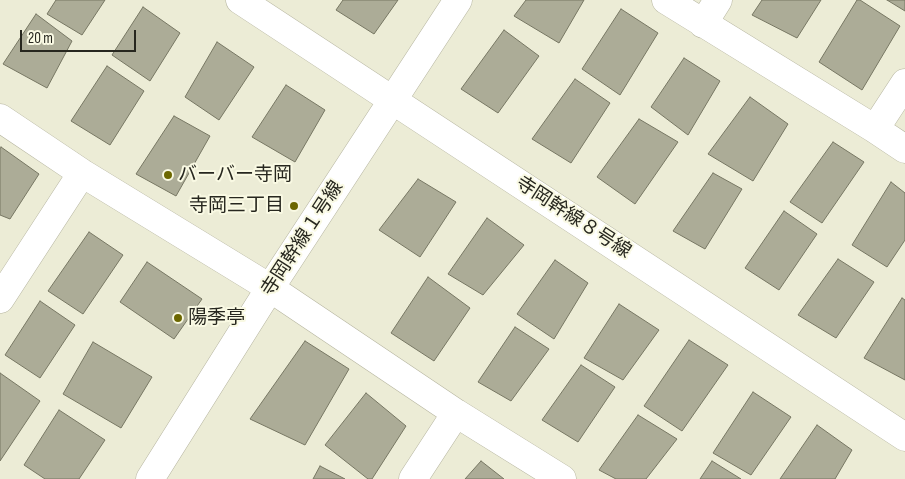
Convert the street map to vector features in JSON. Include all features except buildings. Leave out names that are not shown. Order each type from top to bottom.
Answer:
[{"type":"street","name":"寺岡幹線８号線","points":[[240,0],[905,437]]},
{"type":"street","name":"寺岡幹線１号線","points":[[150,479],[270,288],[458,0]]},
{"type":"street","points":[[666,0],[905,149]]},
{"type":"street","points":[[703,24],[718,0]]},
{"type":"street","points":[[875,129],[905,83]]},
{"type":"street","points":[[0,118],[82,173],[270,288],[456,413],[562,479]]},
{"type":"street","points":[[0,299],[82,173]]},
{"type":"street","points":[[413,479],[456,413]]},
{"type":"place","name":"バーバー寺岡","points":[[168,175]]},
{"type":"place","name":"寺岡三丁目","points":[[294,206]]},
{"type":"place","name":"陽季亭","points":[[178,318]]}]
